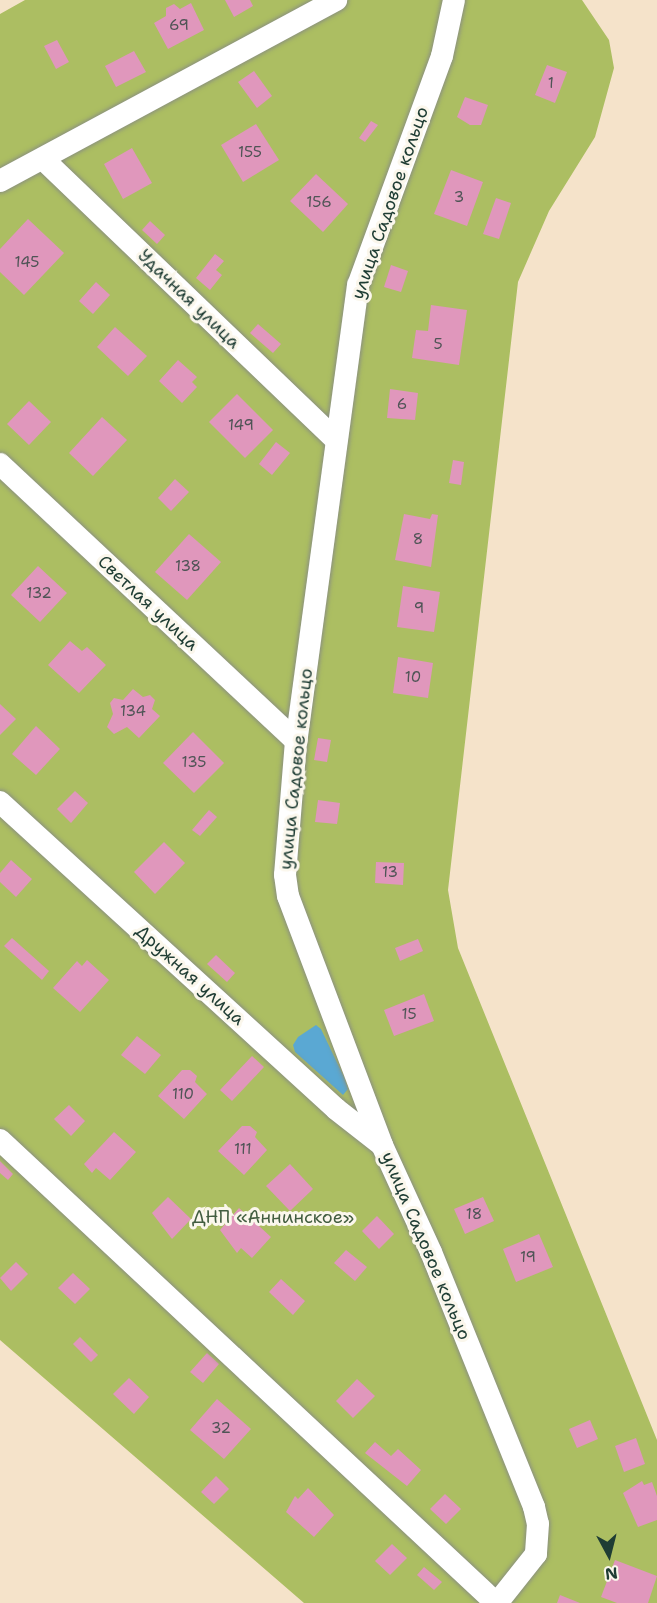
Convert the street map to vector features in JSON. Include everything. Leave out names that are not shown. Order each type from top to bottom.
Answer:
[{"type":"street","points":[[0,181],[336,0]]},
{"type":"street","name":"улица Садовое кольцо","points":[[0,1140],[497,1603],[536,1554],[538,1524],[534,1507],[431,1252],[382,1145],[288,897],[285,875],[296,741],[335,440],[358,285],[441,56],[454,0]]},
{"type":"street","name":"Удачная улица","points":[[43,159],[335,440]]},
{"type":"street","name":"Светлая улица","points":[[0,464],[296,741]]},
{"type":"street","name":"Дружная улица","points":[[0,801],[336,1110],[382,1145]]},
{"type":"green space","name":"ДНП «Аннинское»","points":[[25,0],[582,0],[609,40],[614,68],[595,137],[549,211],[518,282],[448,890],[458,948],[657,1440],[657,1603],[304,1603],[0,1340],[0,14]]},
{"type":"water","points":[[316,1025],[321,1029],[344,1077],[348,1089],[343,1095],[295,1052],[293,1045],[298,1037]]},
{"type":"building","points":[[225,0],[250,0],[253,6],[234,17]]},
{"type":"building","points":[[191,3],[204,30],[168,49],[154,23],[166,16],[166,8],[174,4],[180,9]]},
{"type":"building","points":[[57,40],[69,62],[56,69],[44,46]]},
{"type":"building","points":[[134,51],[146,72],[116,87],[105,66]]},
{"type":"building","points":[[547,65],[567,72],[555,103],[535,95]]},
{"type":"building","points":[[254,71],[272,96],[257,108],[238,82]]},
{"type":"building","points":[[465,97],[488,105],[481,125],[470,125],[457,117]]},
{"type":"building","points":[[371,121],[378,125],[365,142],[359,138]]},
{"type":"building","points":[[256,124],[279,160],[243,182],[221,145]]},
{"type":"building","points":[[132,148],[152,183],[123,199],[104,164]]},
{"type":"building","points":[[451,170],[483,182],[467,226],[434,214]]},
{"type":"building","points":[[316,174],[348,204],[323,232],[290,201]]},
{"type":"building","points":[[496,198],[511,203],[499,239],[483,234]]},
{"type":"building","points":[[28,219],[64,253],[24,295],[0,272],[0,249]]},
{"type":"building","points":[[150,221],[165,235],[157,244],[142,230]]},
{"type":"building","points":[[215,254],[224,261],[216,270],[222,275],[210,290],[196,278]]},
{"type":"building","points":[[391,265],[408,271],[401,292],[384,287]]},
{"type":"building","points":[[96,282],[110,295],[93,314],[79,301]]},
{"type":"building","points":[[431,305],[467,310],[459,365],[412,358],[416,330],[428,331]]},
{"type":"building","points":[[258,324],[281,344],[273,353],[250,333]]},
{"type":"building","points":[[115,327],[147,356],[128,376],[97,347]]},
{"type":"building","points":[[178,360],[197,377],[192,382],[197,387],[182,403],[159,381]]},
{"type":"building","points":[[390,389],[418,393],[415,420],[387,418]]},
{"type":"building","points":[[237,394],[273,430],[245,458],[209,422]]},
{"type":"building","points":[[29,401],[51,422],[29,445],[7,424]]},
{"type":"building","points":[[102,417],[127,440],[93,476],[69,453]]},
{"type":"building","points":[[276,442],[290,453],[272,475],[259,464]]},
{"type":"building","points":[[453,460],[464,462],[461,485],[449,483]]},
{"type":"building","points":[[175,479],[189,492],[171,511],[158,498]]},
{"type":"building","points":[[404,514],[430,519],[432,514],[438,515],[431,567],[395,560]]},
{"type":"building","points":[[189,534],[221,562],[187,600],[155,572]]},
{"type":"building","points":[[38,566],[67,593],[40,622],[11,595]]},
{"type":"building","points":[[403,586],[440,592],[434,632],[397,627]]},
{"type":"building","points":[[70,641],[82,651],[87,647],[106,665],[79,693],[48,665]]},
{"type":"building","points":[[398,657],[433,663],[428,698],[393,693]]},
{"type":"building","points":[[133,689],[143,697],[150,695],[155,700],[152,709],[160,716],[139,738],[127,727],[114,734],[107,727],[113,714],[110,703],[114,698],[123,700]]},
{"type":"building","points":[[0,704],[16,719],[0,735]]},
{"type":"building","points":[[36,726],[60,749],[36,775],[12,754]]},
{"type":"building","points":[[193,732],[224,763],[194,793],[163,763]]},
{"type":"building","points":[[318,738],[331,740],[327,762],[314,760]]},
{"type":"building","points":[[75,791],[88,803],[71,823],[57,809]]},
{"type":"building","points":[[318,800],[340,803],[337,824],[315,822]]},
{"type":"building","points":[[209,810],[217,817],[200,836],[192,830]]},
{"type":"building","points":[[164,842],[185,863],[155,894],[134,872]]},
{"type":"building","points":[[11,860],[32,879],[16,897],[0,882],[0,873]]},
{"type":"building","points":[[376,862],[404,863],[403,885],[375,883]]},
{"type":"building","points":[[12,938],[49,971],[42,980],[4,946]]},
{"type":"building","points":[[418,939],[423,951],[400,961],[395,948]]},
{"type":"building","points":[[216,955],[235,973],[227,982],[207,964]]},
{"type":"building","points":[[87,960],[109,980],[80,1012],[53,988],[77,961],[82,966]]},
{"type":"building","points":[[424,994],[434,1021],[394,1036],[384,1010]]},
{"type":"building","points":[[137,1036],[161,1055],[145,1074],[121,1055]]},
{"type":"building","points":[[252,1056],[264,1067],[232,1101],[220,1090]]},
{"type":"building","points":[[182,1070],[190,1070],[197,1076],[195,1082],[207,1094],[184,1119],[158,1096]]},
{"type":"building","points":[[69,1105],[85,1121],[71,1136],[54,1119]]},
{"type":"building","points":[[242,1126],[250,1126],[257,1132],[255,1137],[267,1150],[244,1175],[218,1151]]},
{"type":"building","points":[[114,1132],[136,1152],[110,1180],[96,1168],[92,1173],[84,1164]]},
{"type":"building","points":[[0,1161],[13,1174],[8,1180],[0,1173]]},
{"type":"building","points":[[290,1164],[313,1189],[290,1211],[266,1186]]},
{"type":"building","points":[[168,1197],[191,1219],[172,1239],[152,1213]]},
{"type":"building","points":[[483,1197],[494,1221],[465,1234],[454,1209]]},
{"type":"building","points":[[239,1208],[271,1237],[252,1258],[241,1248],[237,1253],[220,1230]]},
{"type":"building","points":[[377,1216],[394,1234],[379,1249],[362,1231]]},
{"type":"building","points":[[539,1234],[553,1267],[516,1282],[503,1249]]},
{"type":"building","points":[[346,1250],[367,1267],[355,1281],[334,1263]]},
{"type":"building","points":[[16,1262],[28,1274],[11,1291],[0,1278]]},
{"type":"building","points":[[73,1273],[90,1289],[75,1304],[58,1288]]},
{"type":"building","points":[[281,1279],[305,1301],[293,1315],[269,1292]]},
{"type":"building","points":[[80,1337],[98,1355],[91,1362],[73,1344]]},
{"type":"building","points":[[207,1353],[219,1364],[203,1383],[190,1372]]},
{"type":"building","points":[[129,1378],[149,1397],[134,1414],[113,1394]]},
{"type":"building","points":[[357,1379],[375,1396],[353,1418],[336,1401]]},
{"type":"building","points":[[217,1399],[251,1429],[224,1459],[190,1430]]},
{"type":"building","points":[[590,1420],[598,1439],[577,1448],[569,1429]]},
{"type":"building","points":[[636,1438],[645,1464],[624,1472],[615,1446]]},
{"type":"building","points":[[375,1442],[391,1456],[398,1449],[421,1470],[407,1486],[365,1453]]},
{"type":"building","points":[[216,1476],[229,1489],[214,1504],[201,1492]]},
{"type":"building","points":[[642,1481],[644,1485],[652,1482],[657,1496],[657,1520],[638,1527],[623,1493]]},
{"type":"building","points":[[308,1488],[334,1515],[314,1537],[286,1512],[295,1496],[298,1499]]},
{"type":"building","points":[[445,1494],[461,1509],[446,1524],[430,1509]]},
{"type":"building","points":[[392,1544],[407,1558],[390,1575],[375,1561]]},
{"type":"building","points":[[615,1560],[657,1576],[648,1603],[617,1603],[601,1597]]},
{"type":"building","points":[[424,1567],[442,1582],[434,1590],[417,1575]]},
{"type":"building","points":[[560,1595],[580,1603],[557,1603]]}]
